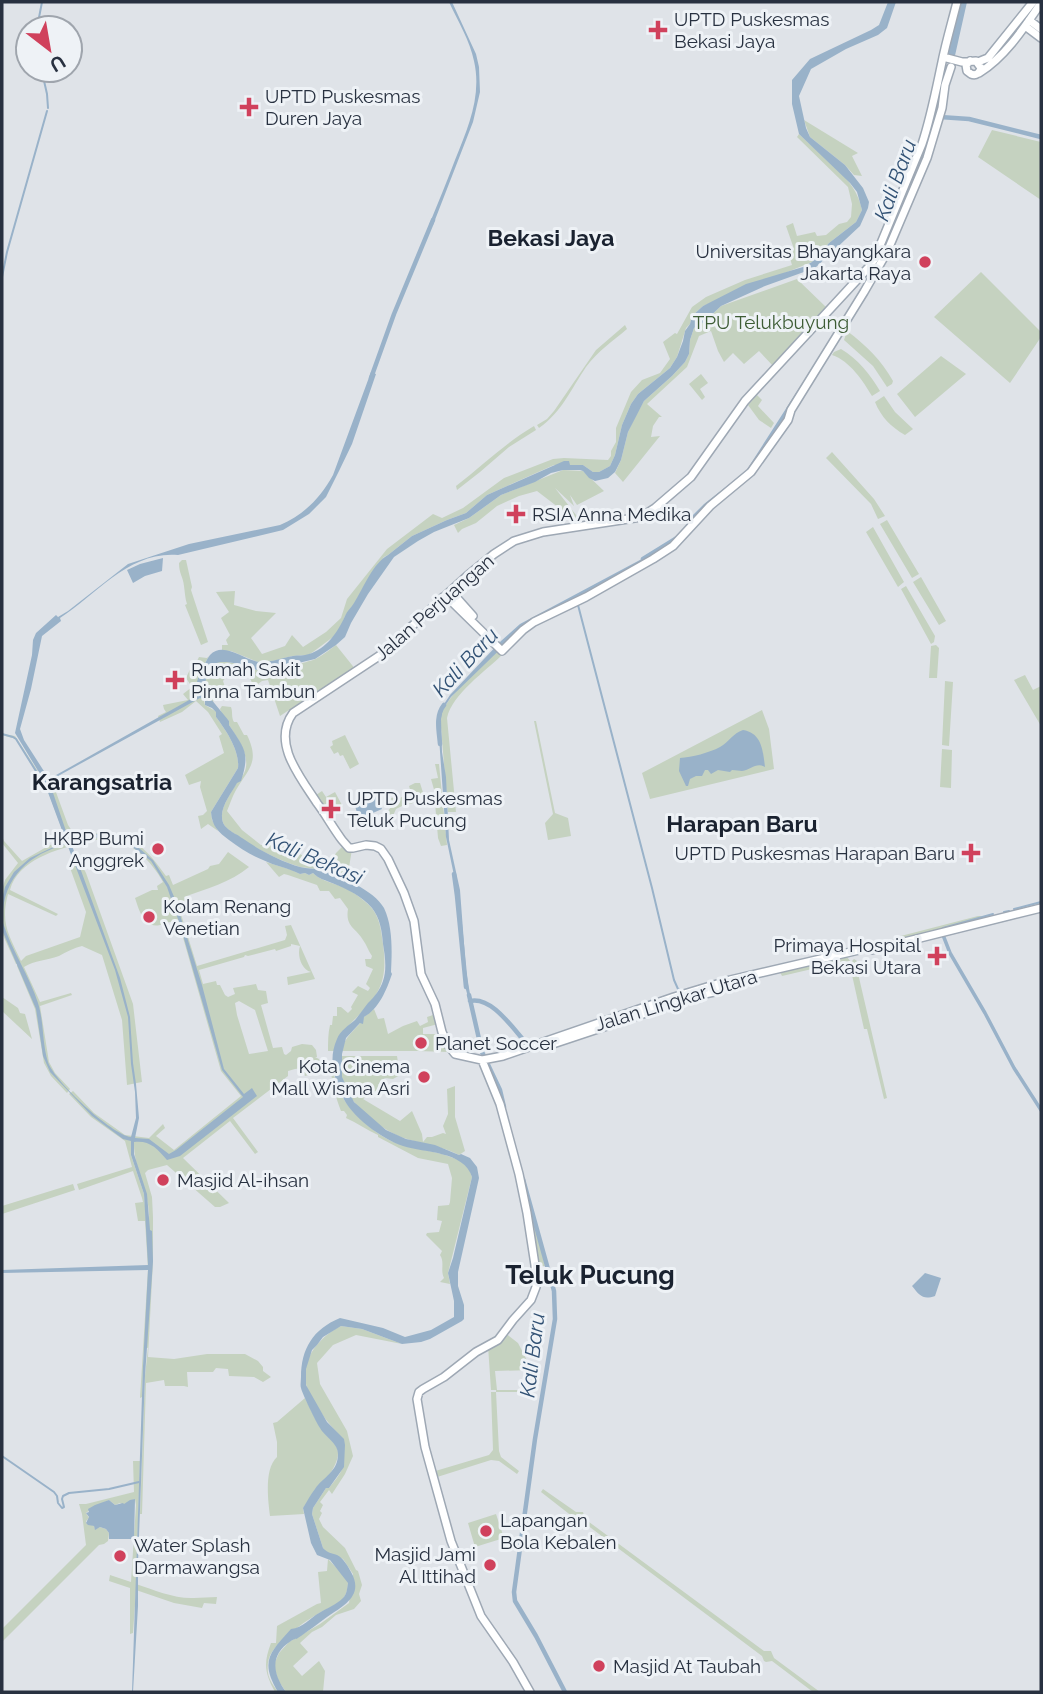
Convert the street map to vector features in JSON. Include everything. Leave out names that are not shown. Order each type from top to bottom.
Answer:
[{"type":"main road","name":"Jalan Perjuangan","points":[[499,647],[534,622],[586,597],[673,546],[710,506],[751,472],[787,421],[791,410],[864,292],[883,251],[913,178],[922,144],[935,118],[945,85],[946,62],[957,2]]},
{"type":"main road","points":[[1032,2],[1028,20],[1041,38]]},
{"type":"main road","points":[[946,62],[968,75],[978,67],[995,61],[1041,3]]},
{"type":"main road","points":[[1028,20],[1041,29]]},
{"type":"main road","points":[[946,62],[978,67]]},
{"type":"main road","name":"Jalan Perjuangan","points":[[455,1054],[442,1032],[435,1004],[421,974],[414,921],[388,859],[381,849],[375,846],[349,848],[342,840],[292,765],[287,749],[287,722],[293,713],[388,649],[494,554],[521,538],[553,530],[638,518],[655,508],[691,477],[745,401],[883,251]]},
{"type":"main road","points":[[453,589],[457,598],[499,647]]},
{"type":"main road","points":[[443,597],[455,604],[499,647]]},
{"type":"main road","name":"Jalan Lingkar Utara","points":[[519,1050],[542,1048],[684,994],[1041,908]]},
{"type":"main road","name":"Jalan Lingkar Utara","points":[[455,1054],[484,1059],[519,1050],[719,989],[731,982]]},
{"type":"main road","points":[[484,1059],[500,1104],[519,1174],[535,1265],[536,1287],[531,1300],[498,1340],[419,1392],[417,1399],[425,1447],[451,1541],[481,1616],[530,1692]]},
{"type":"green space","points":[[804,120],[858,153],[852,156],[862,176],[854,175],[810,137]]},
{"type":"green space","points":[[992,130],[1041,142],[1041,200],[978,157]]},
{"type":"green space","points":[[799,134],[853,187],[862,210],[856,222],[829,243],[812,262],[703,306],[692,316],[677,357],[670,368],[638,394],[631,404],[610,466],[593,472],[583,465],[554,465],[487,495],[466,513],[412,536],[384,557],[345,616],[340,629],[308,655],[258,662],[231,651],[222,651],[222,645],[228,645],[226,640],[230,635],[221,618],[229,612],[216,592],[235,591],[234,605],[276,613],[251,638],[262,654],[285,646],[292,635],[303,647],[341,618],[347,599],[387,549],[433,514],[442,518],[463,508],[504,478],[553,459],[608,460],[616,442],[616,428],[631,392],[642,380],[660,373],[670,359],[663,342],[677,334],[692,307],[706,297],[745,280],[792,265],[788,252],[794,249],[786,226],[793,223],[797,236],[815,232],[817,236],[826,235],[851,217],[852,204],[848,187],[797,137]]},
{"type":"green space","points":[[981,272],[1041,332],[1041,337],[1010,383],[934,317]]},
{"type":"green space","name":"TPU Telukbuyung","points":[[797,279],[827,308],[774,367],[759,351],[744,364],[733,353],[724,362],[711,331],[699,336],[687,367],[647,404],[662,417],[659,417],[653,426],[651,437],[660,436],[623,482],[615,473],[628,432],[644,401],[685,362],[694,328],[721,306]]},
{"type":"green space","points":[[625,325],[627,329],[591,361],[560,407],[539,428],[537,425],[554,411],[596,350]]},
{"type":"green space","points":[[847,331],[879,360],[893,381],[892,384],[887,387],[873,366],[844,340]]},
{"type":"green space","points":[[841,349],[863,367],[880,391],[872,396],[850,367],[832,355]]},
{"type":"green space","points":[[941,356],[966,374],[915,417],[897,394]]},
{"type":"green space","points":[[701,374],[708,383],[700,389],[705,397],[702,400],[689,384]]},
{"type":"green space","points":[[757,395],[762,400],[758,406],[774,423],[771,428],[759,420],[748,405]]},
{"type":"green space","points":[[884,396],[895,412],[913,429],[905,435],[887,421],[877,407],[875,402]]},
{"type":"green space","points":[[534,426],[536,430],[509,447],[457,490],[456,486],[503,447]]},
{"type":"green space","points":[[832,452],[874,499],[885,516],[878,519],[871,504],[826,458]]},
{"type":"green space","points":[[563,470],[583,471],[604,491],[577,505],[570,495],[574,506],[555,488],[583,524],[537,491],[497,506],[458,533],[454,525],[469,518],[501,495]]},
{"type":"green space","points":[[887,520],[919,574],[912,578],[880,524]]},
{"type":"green space","points":[[873,527],[904,582],[898,587],[866,532]]},
{"type":"green space","points":[[182,560],[186,560],[191,590],[208,642],[201,645],[185,605],[187,604],[179,567]]},
{"type":"green space","points":[[921,577],[946,621],[939,625],[913,582]]},
{"type":"green space","points":[[906,586],[935,636],[931,644],[901,589]]},
{"type":"green space","points":[[336,645],[356,670],[292,713],[289,710],[280,716],[268,680],[254,687],[246,670],[230,667],[225,669],[227,676],[223,681],[226,690],[215,692],[213,703],[205,687],[208,672],[216,662],[259,670],[274,669],[313,660]]},
{"type":"green space","points":[[936,645],[939,648],[937,678],[929,678],[931,646]]},
{"type":"green space","points":[[499,649],[503,654],[455,700],[447,718],[456,812],[448,812],[440,716],[458,689]]},
{"type":"green space","points":[[209,656],[198,676],[205,705],[217,712],[216,717],[232,741],[238,761],[238,768],[211,812],[218,831],[208,824],[201,829],[198,816],[207,811],[200,787],[201,781],[189,785],[185,775],[224,753],[219,736],[222,734],[208,712],[196,701],[182,712],[160,722],[158,716],[166,712],[163,705],[188,700],[183,694],[192,687],[186,678],[192,665],[195,665],[199,657]]},
{"type":"green space","points":[[1025,675],[1033,690],[1041,686],[1041,726],[1014,680]]},
{"type":"green space","points":[[945,681],[953,682],[949,746],[942,745]]},
{"type":"green space","points":[[222,706],[231,707],[233,720],[244,735],[247,735],[253,752],[249,770],[227,811],[242,830],[261,845],[280,845],[328,867],[344,845],[352,849],[347,880],[277,858],[248,843],[224,825],[223,808],[243,775],[246,761],[242,746],[229,721],[223,716],[220,709]]},
{"type":"green space","points":[[762,710],[769,729],[774,769],[650,799],[642,773]]},
{"type":"green space","points":[[534,721],[555,813],[568,818],[571,836],[548,840],[545,823],[553,814]]},
{"type":"green space","points":[[2,735],[15,736],[46,786],[16,739]]},
{"type":"green space","points":[[345,735],[359,764],[350,769],[343,755],[340,756],[338,752],[334,754],[330,747],[333,745],[332,741]]},
{"type":"green space","points":[[942,749],[952,750],[951,788],[940,787]]},
{"type":"green space","points":[[435,764],[439,764],[447,845],[441,846],[438,838],[437,800],[431,779],[438,778]]},
{"type":"green space","points":[[420,783],[425,799],[407,805],[405,799],[402,800],[402,806],[396,809],[388,827],[383,826],[379,818],[392,806],[390,799],[394,797],[395,800],[411,793],[409,786]]},
{"type":"green space","points":[[53,784],[68,825],[76,837],[106,833],[128,838],[148,853],[166,876],[169,875],[173,885],[219,864],[228,852],[249,867],[226,881],[184,897],[187,908],[180,911],[197,966],[285,940],[285,926],[291,925],[315,979],[288,985],[287,977],[311,972],[301,961],[300,946],[291,944],[276,951],[275,949],[245,955],[199,970],[203,984],[216,981],[228,997],[235,994],[233,988],[256,984],[258,990],[266,991],[268,1003],[261,1005],[273,1048],[282,1047],[286,1055],[292,1047],[312,1045],[323,1070],[305,1076],[303,1068],[288,1071],[288,1076],[233,1118],[258,1152],[255,1154],[230,1121],[183,1158],[229,1203],[215,1207],[167,1165],[145,1173],[152,1197],[153,1217],[148,1357],[174,1359],[207,1354],[245,1354],[258,1361],[263,1371],[271,1377],[263,1382],[254,1377],[229,1376],[228,1369],[216,1368],[213,1372],[187,1372],[188,1387],[165,1386],[164,1380],[146,1383],[142,1514],[140,1514],[145,1376],[148,1348],[144,1347],[140,1398],[148,1269],[145,1221],[138,1221],[135,1203],[143,1202],[133,1171],[79,1190],[77,1184],[132,1167],[125,1141],[91,1117],[69,1094],[73,1091],[94,1113],[125,1135],[149,1138],[163,1124],[165,1128],[156,1136],[174,1150],[241,1096],[221,1071],[178,920],[160,925],[150,924],[138,908],[135,898],[158,890],[157,886],[163,882],[153,867],[134,849],[110,839],[62,849],[40,858],[21,871],[10,890],[58,914],[56,916],[8,894],[5,921],[21,961],[26,956],[80,937],[86,912],[69,865],[77,856],[86,873],[133,1004],[142,1082],[127,1085],[122,1020],[102,955],[82,946],[24,967],[40,1002],[71,993],[72,995],[40,1006],[49,1062],[70,1089],[67,1093],[51,1076],[44,1063],[35,1009],[2,933],[2,890],[5,880],[18,863],[2,843],[2,836],[22,861],[50,845],[66,840],[46,786]],"holes":[[[239,1001],[255,1010],[268,1051],[249,1054],[237,1015],[235,1003]],[[131,1142],[134,1142],[149,1208],[147,1231],[144,1194],[131,1155]]]},
{"type":"green space","points":[[322,791],[326,797],[335,792],[343,807],[338,811],[333,800],[323,806],[316,795]]},
{"type":"green space","points":[[266,862],[300,874],[313,873],[347,889],[369,905],[378,918],[384,957],[383,978],[370,1003],[341,1034],[334,1051],[328,1051],[333,1016],[337,1016],[337,1007],[348,1013],[352,1009],[358,995],[352,992],[358,986],[368,991],[370,988],[366,984],[373,969],[366,966],[365,959],[371,959],[372,956],[350,924],[348,909],[340,898],[335,899],[329,891],[320,891],[317,885],[288,875],[279,877]]},
{"type":"green space","points":[[982,916],[972,924],[899,944],[897,937]]},
{"type":"green space","points":[[852,952],[847,957],[851,962],[854,959],[857,961],[887,1098],[884,1099],[850,966],[842,962],[782,976],[780,972],[770,975],[769,971]]},
{"type":"green space","points":[[2,997],[18,1008],[20,1013],[25,1014],[32,1039],[2,1011]]},
{"type":"green space","points":[[374,1009],[378,1019],[384,1018],[388,1034],[417,1021],[420,1026],[428,1022],[427,1017],[436,1014],[438,1024],[423,1028],[423,1034],[441,1034],[451,1051],[342,1051],[348,1036]]},
{"type":"green space","points":[[342,1056],[397,1056],[400,1075],[393,1079],[383,1079],[378,1085],[380,1088],[363,1099],[400,1121],[412,1111],[423,1142],[427,1137],[446,1134],[443,1126],[448,1114],[447,1089],[455,1086],[455,1117],[465,1151],[459,1155],[407,1139],[387,1130],[367,1116],[345,1088]]},
{"type":"green space","points":[[331,1067],[347,1104],[378,1133],[399,1144],[454,1158],[469,1168],[472,1177],[448,1273],[450,1284],[440,1282],[444,1278],[440,1255],[442,1251],[426,1235],[439,1232],[442,1221],[437,1220],[438,1206],[449,1205],[450,1202],[452,1178],[448,1164],[418,1158],[346,1118],[347,1115],[341,1111],[336,1095]]},
{"type":"green space","points":[[73,1184],[75,1190],[2,1214],[2,1206]]},
{"type":"green space","points":[[532,1212],[545,1266],[538,1266]]},
{"type":"green space","points":[[341,1326],[362,1329],[402,1344],[356,1335],[333,1345],[317,1363],[320,1384],[347,1431],[353,1456],[332,1494],[329,1490],[320,1502],[323,1505],[319,1519],[323,1527],[345,1548],[358,1571],[362,1585],[359,1594],[361,1601],[354,1609],[336,1615],[300,1643],[308,1652],[293,1666],[302,1676],[319,1661],[325,1671],[323,1692],[286,1692],[275,1669],[279,1653],[289,1642],[349,1603],[353,1574],[343,1559],[323,1548],[312,1514],[326,1488],[329,1488],[342,1470],[343,1439],[317,1405],[307,1388],[305,1375],[313,1350],[333,1330]]},
{"type":"green space","points":[[504,1332],[518,1343],[532,1370],[495,1371],[497,1390],[532,1390],[496,1392],[491,1390],[488,1346]]},
{"type":"green space","points":[[491,1392],[496,1392],[499,1451],[501,1457],[519,1471],[517,1474],[499,1461],[491,1460],[434,1478],[432,1472],[489,1455],[493,1450]]},
{"type":"green space","points":[[305,1398],[322,1430],[337,1448],[336,1462],[303,1508],[304,1514],[270,1516],[269,1477],[277,1457],[273,1423]]},
{"type":"green space","points":[[133,1461],[140,1461],[136,1584],[179,1597],[217,1597],[216,1604],[204,1603],[202,1608],[174,1603],[136,1590],[133,1633],[130,1634],[130,1588],[109,1581],[110,1575],[131,1582],[136,1505],[135,1499],[123,1505],[115,1505],[109,1500],[86,1513],[89,1518],[86,1523],[95,1529],[106,1529],[109,1533],[108,1541],[99,1545],[2,1642],[2,1629],[86,1545],[79,1504],[134,1492]]},
{"type":"green space","points":[[543,1489],[576,1512],[583,1512],[585,1519],[764,1651],[771,1651],[774,1658],[820,1692],[813,1692],[772,1661],[764,1661],[762,1656],[583,1522],[576,1522],[541,1492]]},
{"type":"green space","name":"Lapangan Bola Kebalen","points":[[496,1514],[504,1538],[475,1547],[468,1523]]},
{"type":"green space","points":[[328,1559],[348,1580],[346,1594],[339,1602],[296,1629],[272,1652],[268,1670],[278,1692],[275,1692],[267,1674],[266,1663],[271,1643],[276,1643],[277,1626],[321,1603],[318,1572],[327,1571]]},
{"type":"water","points":[[449,2],[452,2],[476,54],[480,92],[473,122],[433,225],[429,225],[469,124],[475,99],[476,74],[472,54]]},
{"type":"water","points":[[888,2],[896,2],[887,28],[811,69],[799,96],[810,137],[845,165],[863,188],[869,202],[860,226],[815,268],[721,306],[694,328],[685,362],[644,401],[628,432],[615,472],[608,478],[595,481],[580,470],[551,473],[501,495],[469,518],[418,541],[394,557],[368,594],[345,637],[315,659],[265,671],[247,665],[220,662],[213,664],[207,674],[206,693],[229,721],[245,757],[241,781],[237,783],[223,808],[224,824],[229,830],[277,858],[300,867],[321,870],[356,884],[379,901],[387,915],[392,974],[378,1004],[364,1017],[363,1024],[360,1023],[346,1038],[342,1054],[342,1077],[354,1102],[386,1130],[406,1139],[435,1145],[470,1158],[477,1167],[479,1178],[458,1272],[464,1319],[430,1339],[402,1344],[362,1329],[341,1326],[323,1337],[312,1350],[306,1369],[306,1385],[327,1422],[344,1439],[345,1445],[344,1467],[329,1488],[326,1488],[312,1514],[323,1548],[343,1560],[351,1572],[355,1587],[346,1604],[279,1652],[276,1672],[286,1692],[278,1692],[272,1682],[268,1665],[272,1652],[291,1629],[303,1625],[343,1598],[348,1583],[330,1560],[317,1555],[311,1543],[303,1508],[318,1485],[333,1470],[338,1454],[336,1447],[318,1425],[301,1388],[306,1349],[316,1334],[340,1318],[383,1328],[405,1337],[431,1330],[454,1317],[454,1301],[448,1273],[472,1177],[461,1162],[443,1154],[403,1146],[386,1138],[359,1119],[346,1103],[335,1075],[334,1046],[340,1033],[355,1020],[377,993],[383,981],[385,958],[379,920],[372,908],[354,893],[313,873],[300,874],[258,858],[233,843],[216,828],[211,812],[238,768],[238,761],[235,748],[216,717],[216,712],[205,705],[205,701],[200,698],[49,781],[69,840],[101,833],[113,836],[71,843],[120,978],[130,1017],[139,1118],[135,1138],[149,1139],[169,1154],[243,1097],[222,1070],[167,887],[151,861],[117,839],[118,836],[133,843],[153,860],[169,885],[202,985],[224,1069],[244,1094],[252,1088],[257,1096],[180,1156],[167,1160],[152,1146],[144,1142],[134,1142],[134,1154],[147,1194],[153,1261],[145,1376],[138,1606],[132,1692],[148,1270],[2,1273],[2,1270],[148,1265],[144,1194],[131,1155],[131,1141],[123,1139],[92,1116],[50,1072],[43,1056],[36,1009],[2,930],[2,899],[5,887],[14,872],[30,858],[66,841],[43,779],[15,733],[36,633],[56,615],[58,617],[68,611],[128,564],[189,544],[280,525],[304,511],[323,491],[333,475],[371,372],[376,374],[352,444],[326,497],[309,514],[283,530],[178,555],[144,560],[114,576],[60,618],[61,621],[42,636],[20,729],[49,779],[198,695],[199,676],[209,657],[216,651],[228,651],[261,662],[307,655],[321,648],[335,634],[378,564],[412,536],[466,513],[487,495],[564,461],[569,461],[570,465],[583,465],[593,472],[610,466],[631,404],[638,394],[670,368],[677,357],[692,316],[703,306],[746,284],[812,262],[829,243],[856,222],[862,210],[857,192],[799,134],[792,104],[792,80],[810,59],[879,25]],"holes":[[[67,844],[115,970],[128,1017],[136,1118],[131,1137],[111,1127],[85,1106],[61,1081],[48,1062],[38,1003],[3,923],[6,894],[19,871],[29,862]]]},
{"type":"water","points":[[957,2],[967,2],[954,60],[943,57]]},
{"type":"water","points":[[944,66],[948,67],[940,107],[926,155],[884,256],[787,416],[749,472],[669,546],[523,627],[451,697],[443,709],[442,752],[449,840],[460,890],[469,1001],[465,986],[456,885],[446,837],[438,723],[442,707],[450,695],[520,624],[668,545],[704,504],[746,471],[867,282],[893,231],[923,150]]},
{"type":"water","points":[[163,558],[162,571],[133,583],[127,570]]},
{"type":"water","points":[[743,730],[758,739],[765,767],[759,765],[730,772],[718,770],[711,774],[705,770],[702,776],[690,779],[686,786],[679,771],[680,758],[716,749]]},
{"type":"water","points":[[377,796],[382,809],[359,819],[355,806]]},
{"type":"water","points":[[925,1273],[941,1278],[935,1296],[927,1298],[912,1286]]},
{"type":"water","points":[[135,1499],[134,1539],[109,1539],[106,1529],[100,1527],[95,1530],[94,1526],[86,1523],[89,1517],[86,1513],[89,1512],[88,1509],[95,1505],[109,1500],[115,1505],[124,1504]]},
{"type":"waterway","points":[[40,14],[42,2]]},
{"type":"waterway","points":[[45,84],[48,108]]},
{"type":"waterway","points":[[2,277],[47,111]]},
{"type":"waterway","name":"Kali Baru","points":[[940,117],[969,119],[1041,137]]},
{"type":"waterway","points":[[371,378],[433,220]]},
{"type":"waterway","name":"Kali Baru","points":[[643,559],[677,538]]},
{"type":"waterway","points":[[578,605],[674,980],[678,989],[682,990]]},
{"type":"waterway","name":"Kali Baru","points":[[440,744],[439,719],[444,705]]},
{"type":"waterway","points":[[2,734],[16,739],[44,784]]},
{"type":"waterway","name":"Kali Baru","points":[[454,874],[466,987]]},
{"type":"waterway","points":[[1014,909],[1041,902]]},
{"type":"waterway","points":[[1004,912],[1009,911]]},
{"type":"waterway","points":[[943,928],[993,914]]},
{"type":"waterway","points":[[943,935],[950,953],[1014,1068],[1041,1110]]},
{"type":"waterway","name":"Kali Baru","points":[[469,995],[482,1052],[500,1090],[504,1107]]},
{"type":"waterway","points":[[470,1001],[478,1001],[494,1008],[531,1046]]},
{"type":"waterway","name":"Kali Baru","points":[[523,1179],[554,1291],[555,1319],[514,1592],[515,1601],[565,1692]]},
{"type":"waterway","points":[[2,1456],[54,1492],[62,1508],[63,1496],[69,1493],[109,1489],[139,1482]]},
{"type":"place","name":"UPTD Puskesmas Bekasi Jaya","points":[[658,30]]},
{"type":"place","name":"UPTD Puskesmas Duren Jaya","points":[[249,107]]},
{"type":"place","name":"Universitas Bhayangkara Jakarta Raya","points":[[925,262]]},
{"type":"place","name":"RSIA Anna Medika","points":[[516,514]]},
{"type":"place","name":"Rumah Sakit Pinna Tambun","points":[[175,680]]},
{"type":"place","name":"UPTD Puskesmas Teluk Pucung","points":[[331,809]]},
{"type":"place","name":"HKBP Bumi Anggrek","points":[[158,849]]},
{"type":"place","name":"UPTD Puskesmas Harapan Baru","points":[[971,853]]},
{"type":"place","name":"Kolam Renang Venetian","points":[[149,917]]},
{"type":"place","name":"Primaya Hospital Bekasi Utara","points":[[937,956]]},
{"type":"place","name":"Planet Soccer","points":[[421,1043]]},
{"type":"place","name":"Kota Cinema Mall Wisma Asri","points":[[424,1077]]},
{"type":"place","name":"Masjid Al-ihsan","points":[[163,1180]]},
{"type":"place","name":"Lapangan Bola Kebalen","points":[[486,1531]]},
{"type":"place","name":"Water Splash Darmawangsa","points":[[120,1556]]},
{"type":"place","name":"Masjid Jami Al Ittihad","points":[[490,1565]]},
{"type":"place","name":"Masjid At Taubah","points":[[599,1666]]},
{"type":"district","name":"Bekasi Jaya","points":[[551,237]]},
{"type":"district","name":"Karangsatria","points":[[102,781]]},
{"type":"district","name":"Harapan Baru","points":[[742,823]]},
{"type":"district","name":"Teluk Pucung","points":[[590,1275]]},
{"type":"water label","name":"Kali Bekasi","points":[[315,858]]}]
